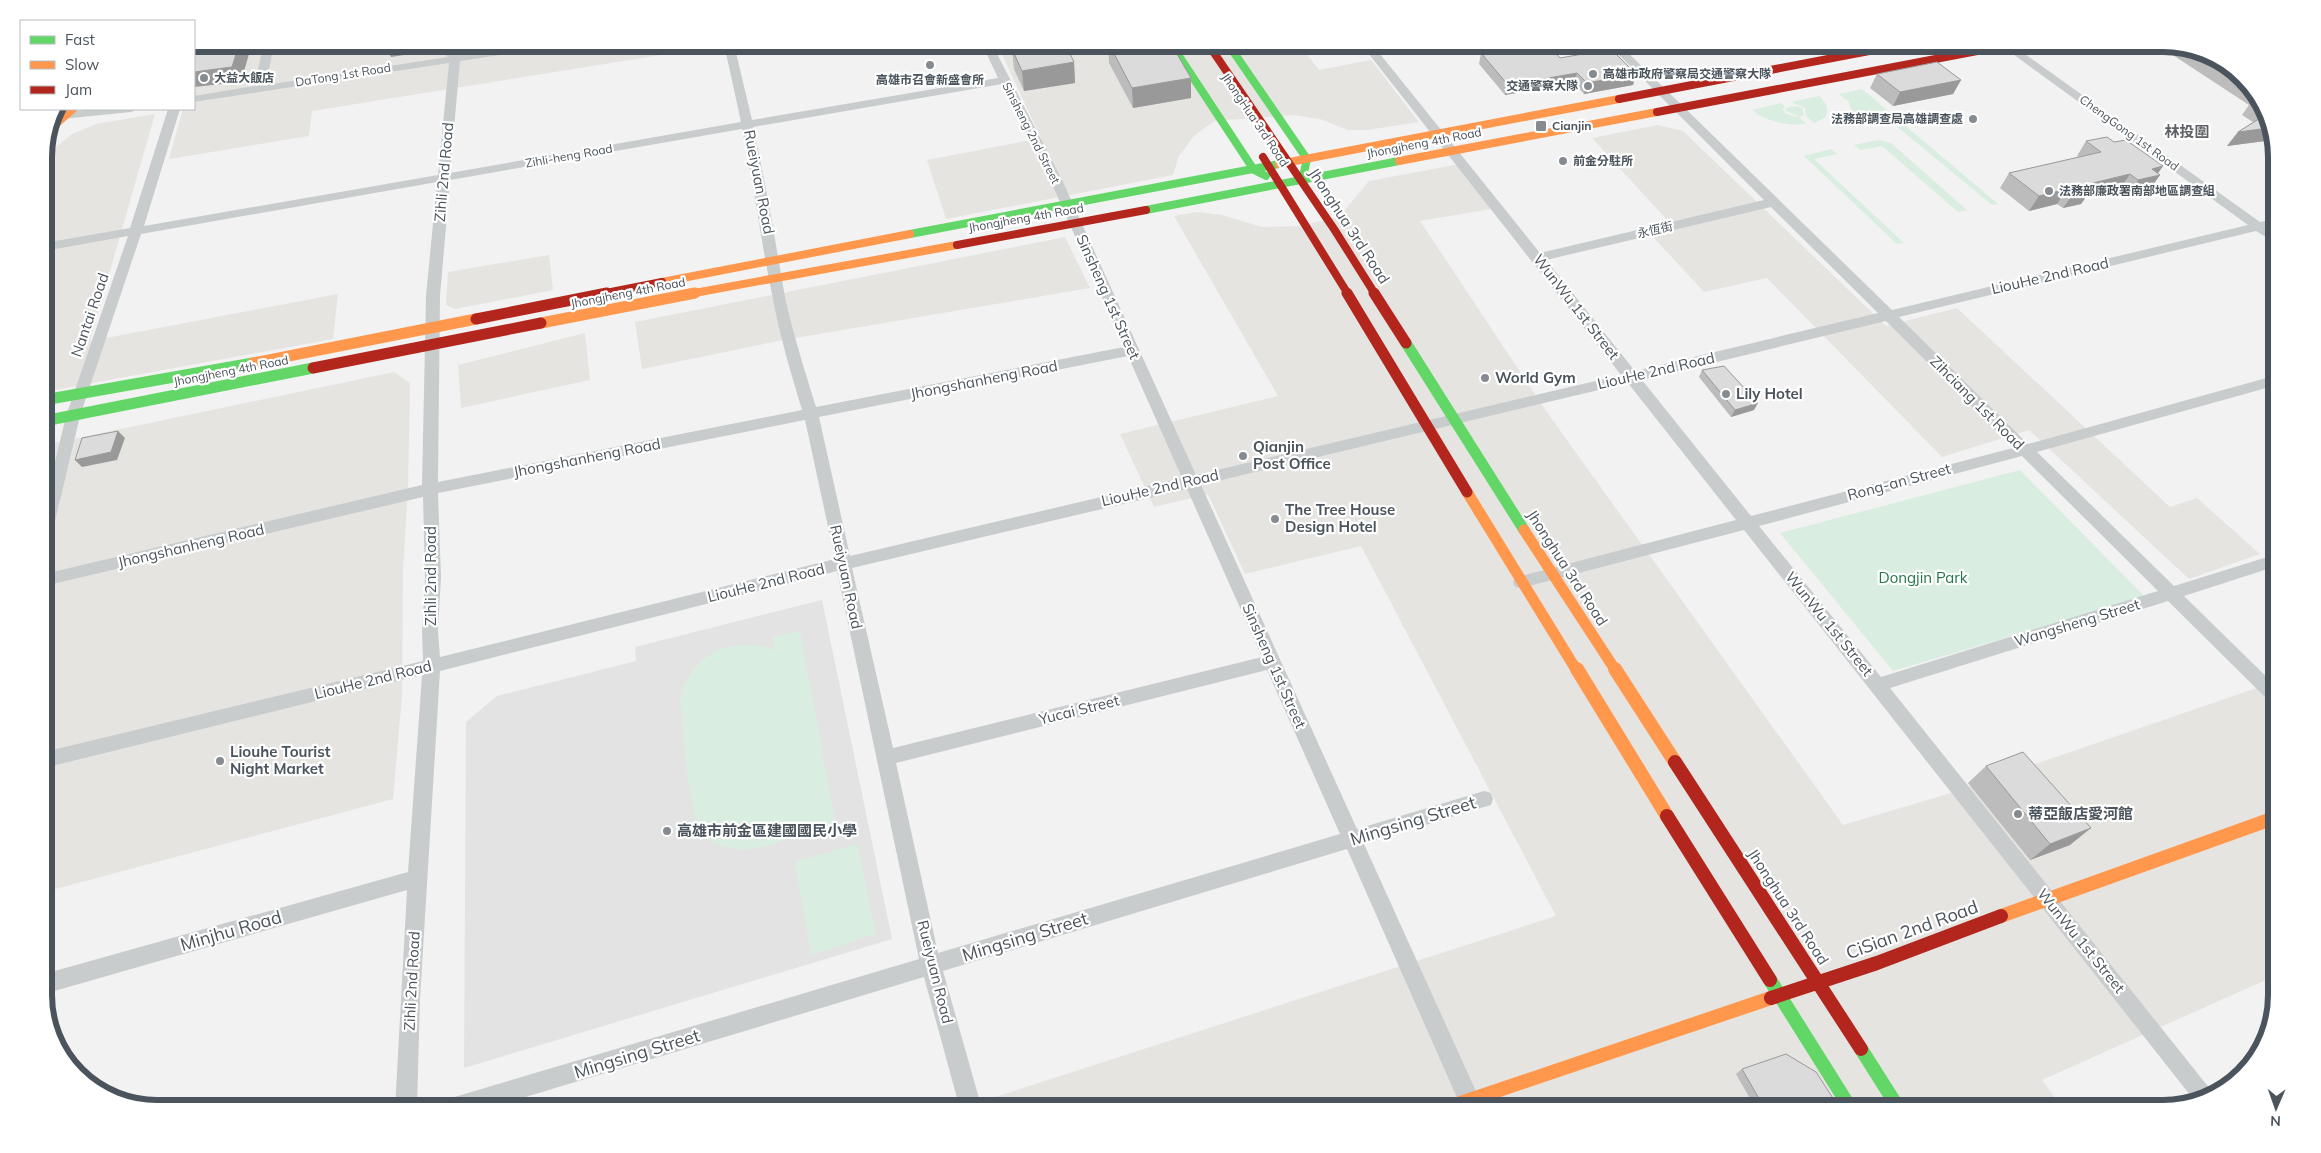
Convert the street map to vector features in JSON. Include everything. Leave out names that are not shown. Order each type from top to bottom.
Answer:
[{"type":"street","name":"JhongHua 3rd Road","points":[[1177,52],[1254,170],[1282,184]]},
{"type":"street","name":"Jhonghua 3rd Road","points":[[1214,52],[1288,163],[1302,180],[1456,419],[1552,574],[1894,1100]]},
{"type":"street","name":"JhongHua 3rd Road","points":[[1234,52],[1307,159],[1302,180]]},
{"type":"street","name":"WunWu 1st Street","points":[[1373,52],[2202,1094]]},
{"type":"street","name":"Zihciang 1st Road","points":[[1622,52],[2268,689]]},
{"type":"street","name":"Jhongjheng 4th Road","points":[[53,419],[773,260],[1270,167],[1865,52]]},
{"type":"street","name":"Jhongjheng 4th Road","points":[[53,398],[277,359],[432,337],[1075,224],[1965,52]]},
{"type":"street","name":"ChengGong 1st Road","points":[[2019,52],[2268,234]]},
{"type":"street","points":[[259,88],[267,53]]},
{"type":"street","points":[[450,53],[456,57]]},
{"type":"street","name":"Zihli 2nd Road","points":[[406,1100],[428,703],[432,666],[430,631],[433,577],[430,489],[433,296],[456,53]]},
{"type":"street","name":"DaTong 1st Road","points":[[195,99],[487,53]]},
{"type":"street","name":"Rueiyuan Road","points":[[731,53],[748,124],[776,278],[792,353],[811,414],[931,966],[968,1100]]},
{"type":"street","name":"Sinsheng 2nd Street","points":[[991,53],[1075,224]]},
{"type":"street","name":"Zihli-heng Road","points":[[53,245],[1004,80]]},
{"type":"street","points":[[60,117],[122,110]]},
{"type":"street","name":"Nantai Road","points":[[53,504],[80,393],[114,300],[134,231],[174,110]]},
{"type":"street","name":"JhongHua 3rd Road","points":[[1256,145],[1282,184]]},
{"type":"street","name":"Jhonghua 3rd Road","points":[[1282,184],[1426,427],[1521,582],[1845,1100]]},
{"type":"street","name":"永恆街","points":[[1537,258],[1774,202]]},
{"type":"street","name":"Sinsheng 1st Street","points":[[1075,224],[1469,1100]]},
{"type":"street","name":"LiouHe 2nd Road","points":[[53,758],[207,722],[843,564],[1191,480],[1426,427],[2268,224]]},
{"type":"street","name":"Jhongshanheng Road","points":[[53,578],[246,534],[430,489],[1132,350]]},
{"type":"street","name":"Rong-an Street","points":[[1521,582],[2025,450],[2268,382]]},
{"type":"street","name":"Wangsheng Street","points":[[1877,685],[2268,563]]},
{"type":"street","name":"Yucai Street","points":[[886,758],[1272,662]]},
{"type":"street","name":"Mingsing Street","points":[[481,1100],[1484,799]]},
{"type":"street","name":"CiSian 2nd Road","points":[[1482,1100],[1778,995],[1877,963],[2047,898],[2268,819]]},
{"type":"street","name":"Minjhu Road","points":[[53,981],[418,878]]},
{"type":"shaded area","points":[[1305,52],[1319,70],[1371,60],[1419,122],[1367,130],[1348,130],[1320,119],[1294,115],[1214,121],[1194,136],[1179,156],[1173,175],[946,219],[927,160],[1041,138],[1001,53]]},
{"type":"shaded area","points":[[195,53],[675,53],[312,111],[309,136],[169,159],[183,110],[195,110]]},
{"type":"shaded area","points":[[155,114],[90,341],[338,294],[333,339],[53,390],[53,150],[72,134],[96,124]]},
{"type":"shaded area","points":[[1658,125],[1683,131],[1886,326],[1957,308],[2170,507],[2197,498],[2260,554],[2189,579],[2029,430],[1942,457],[1767,278],[1704,292],[1644,227],[1668,221],[1592,138]]},
{"type":"shaded area","points":[[1460,164],[1491,209],[1420,221],[1544,408],[1843,825],[1951,793],[2268,684],[2268,979],[2042,1080],[2056,1100],[986,1100],[1556,916],[1361,546],[1245,574],[1208,494],[1154,507],[1120,434],[1278,396],[1174,216],[1197,212],[1222,215],[1262,227],[1301,226],[1340,216],[1369,181]]},
{"type":"shaded area","points":[[1065,237],[1090,288],[778,341],[642,369],[635,322]]},
{"type":"shaded area","points":[[549,255],[553,290],[455,309],[446,305],[448,272]]},
{"type":"shaded area","points":[[585,333],[590,380],[461,408],[458,365]]},
{"type":"shaded area","points":[[394,372],[410,383],[408,489],[403,570],[402,696],[393,799],[53,890],[53,443]]},
{"type":"shaded area","name":"高雄市前金區建國國民小學","points":[[822,600],[892,939],[464,1068],[466,722],[497,696],[636,661],[635,647]]},
{"type":"green space","points":[[1862,89],[1998,204],[1992,205],[1883,115],[1868,117],[1851,110],[1849,102],[1839,94]]},
{"type":"green space","points":[[1819,96],[1825,103],[1827,112],[1825,118],[1814,123],[1806,116],[1805,108],[1791,102]]},
{"type":"green space","points":[[1781,103],[1785,107],[1783,109],[1785,113],[1796,117],[1798,116],[1786,111],[1786,108],[1795,106],[1802,108],[1804,115],[1799,117],[1806,124],[1777,122],[1764,118],[1752,110]]},
{"type":"green space","points":[[1879,140],[1891,143],[1967,210],[1958,212],[1882,146],[1860,150],[1854,145]]},
{"type":"green space","points":[[1831,149],[1837,154],[1814,159],[1904,243],[1897,244],[1804,156]]},
{"type":"green space","name":"Dongjin Park","points":[[2020,470],[2145,597],[1893,671],[1780,533]]},
{"type":"green space","points":[[800,631],[836,827],[811,835],[807,824],[780,842],[757,848],[726,848],[706,837],[694,811],[687,771],[680,696],[695,668],[705,658],[717,651],[745,645],[776,650],[772,637]]},
{"type":"green space","points":[[857,844],[876,934],[811,955],[795,862]]},
{"type":"building","points":[[1176,52],[1191,78],[1132,88],[1113,53]]},
{"type":"building","points":[[1555,52],[1560,58],[1592,52],[1614,52],[1636,74],[1587,83],[1577,73],[1508,85],[1481,53]]},
{"type":"building","points":[[195,53],[236,53],[232,67],[195,72]]},
{"type":"building","points":[[1014,53],[1069,53],[1074,62],[1022,71]]},
{"type":"building","points":[[1937,62],[1961,80],[1900,92],[1877,74]]},
{"type":"building","points":[[2261,118],[2264,129],[2238,132]]},
{"type":"building","points":[[2107,137],[2114,142],[2126,140],[2163,166],[2152,169],[2160,175],[2138,180],[2130,174],[2085,185],[2091,189],[2073,194],[2067,189],[2039,196],[2009,173],[2101,152],[2086,141]]},
{"type":"building","points":[[1724,366],[1758,403],[1735,410],[1702,370]]},
{"type":"building","points":[[118,431],[111,452],[75,460],[82,438]]},
{"type":"building","points":[[2023,752],[2091,828],[2050,844],[1986,766]]},
{"type":"building","points":[[1786,1054],[1816,1072],[1834,1100],[1760,1100],[1742,1069]]},
{"type":"traffic: fast","points":[[1177,52],[1254,170],[1266,176]]},
{"type":"traffic: fast","points":[[1234,52],[1307,159],[1304,172]]},
{"type":"traffic: fast","points":[[1146,210],[1399,161]]},
{"type":"traffic: fast","points":[[910,234],[1279,164]]},
{"type":"traffic: fast","points":[[1406,343],[1524,530]]},
{"type":"traffic: fast","points":[[53,398],[253,363]]},
{"type":"traffic: fast","points":[[53,419],[313,368]]},
{"type":"traffic: fast","points":[[1770,980],[1845,1100]]},
{"type":"traffic: fast","points":[[1861,1049],[1893,1100]]},
{"type":"traffic: slow","points":[[1279,164],[1619,99]]},
{"type":"traffic: slow","points":[[59,122],[72,110]]},
{"type":"traffic: slow","points":[[1399,161],[1657,112]]},
{"type":"traffic: slow","points":[[662,282],[910,234]]},
{"type":"traffic: slow","points":[[541,323],[808,271],[957,245]]},
{"type":"traffic: slow","points":[[253,363],[476,319]]},
{"type":"traffic: slow","points":[[1467,492],[1667,816]]},
{"type":"traffic: slow","points":[[1524,530],[1675,762]]},
{"type":"traffic: slow","points":[[2001,916],[2268,820]]},
{"type":"traffic: slow","points":[[1470,1100],[1771,998]]},
{"type":"traffic: jam","points":[[1214,52],[1334,229],[1406,343]]},
{"type":"traffic: jam","points":[[1619,99],[1863,52]]},
{"type":"traffic: jam","points":[[1657,112],[1971,52]]},
{"type":"traffic: jam","points":[[1263,157],[1312,234],[1467,492]]},
{"type":"traffic: jam","points":[[957,245],[1146,210]]},
{"type":"traffic: jam","points":[[476,319],[662,282]]},
{"type":"traffic: jam","points":[[313,368],[541,323]]},
{"type":"traffic: jam","points":[[1675,762],[1861,1049]]},
{"type":"traffic: jam","points":[[1667,816],[1770,980]]},
{"type":"traffic: jam","points":[[1771,998],[1877,963],[2001,916]]},
{"type":"place","name":"高雄市召會新盛會所","points":[[930,65]]},
{"type":"place","name":"高雄市政府警察局交通警察大隊","points":[[1593,74]]},
{"type":"place","name":"大益大飯店","points":[[204,78]]},
{"type":"place","name":"交通警察大隊","points":[[1588,86]]},
{"type":"place","name":"法務部調查局高雄調查處","points":[[1973,119]]},
{"type":"place","name":"Cianjin","points":[[1541,126]]},
{"type":"place","name":"前金分駐所","points":[[1563,161]]},
{"type":"place","name":"法務部廉政署南部地區調查組","points":[[2049,191]]},
{"type":"place","name":"World Gym","points":[[1485,378]]},
{"type":"place","name":"Lily Hotel","points":[[1726,394]]},
{"type":"place","name":"Qianjin Post Office","points":[[1243,456]]},
{"type":"place","name":"The Tree House Design Hotel","points":[[1275,519]]},
{"type":"place","name":"Liouhe Tourist Night Market","points":[[220,761]]},
{"type":"place","name":"蒂亞飯店愛河館","points":[[2018,814]]},
{"type":"place","name":"高雄市前金區建國國民小學","points":[[667,831]]},
{"type":"district","name":"林投圍","points":[[2187,132]]}]
